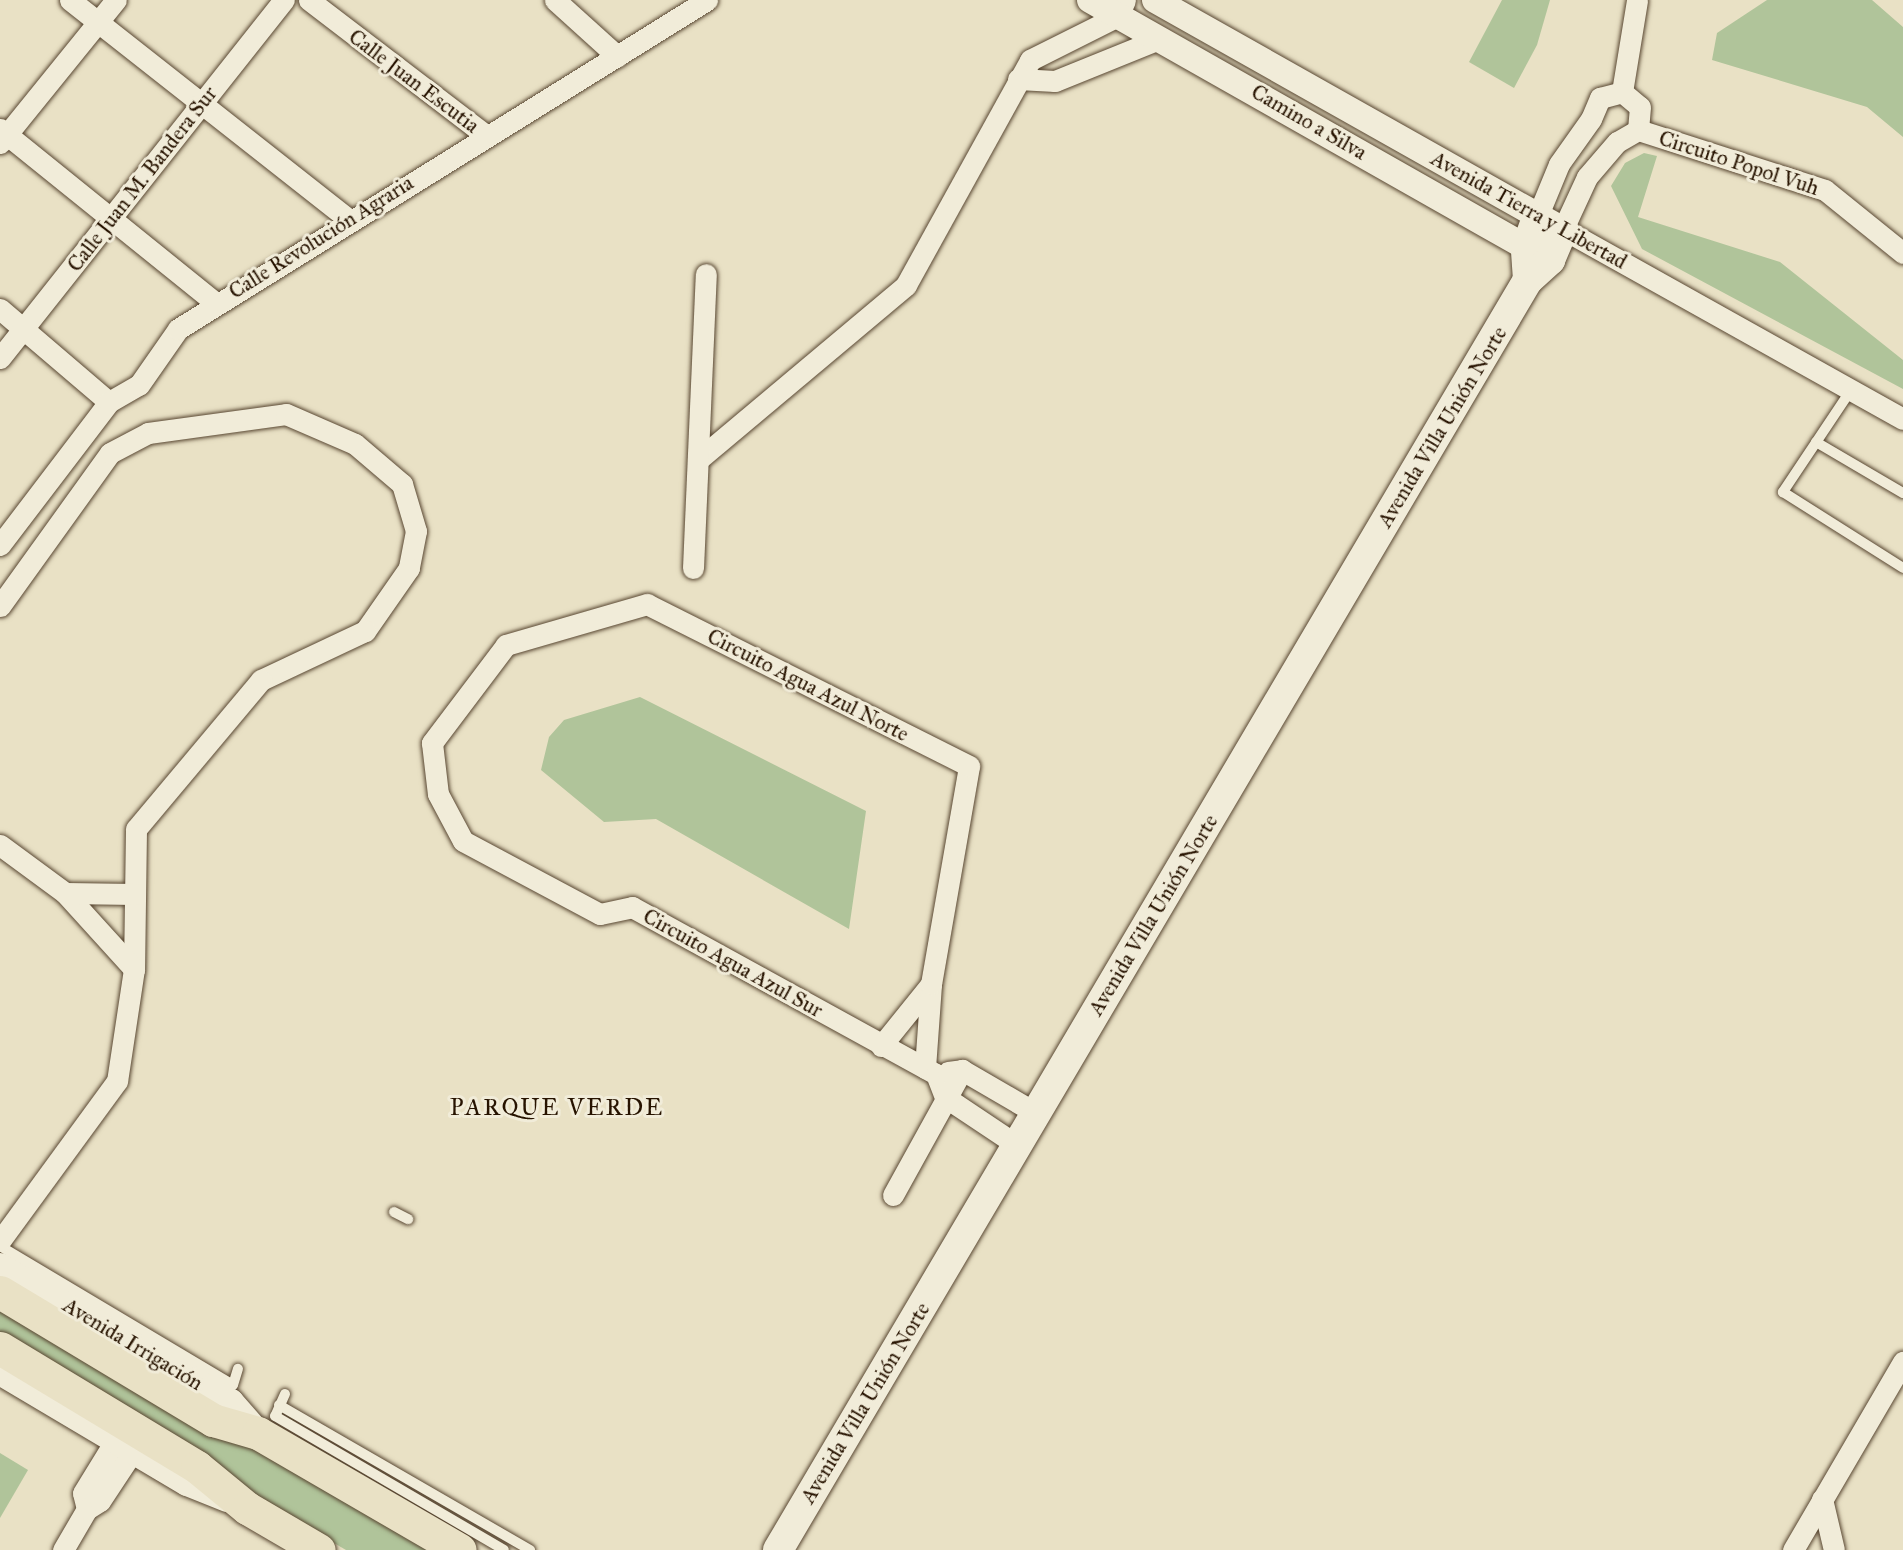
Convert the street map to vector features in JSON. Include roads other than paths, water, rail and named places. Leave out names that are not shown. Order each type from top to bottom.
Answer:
[{"type":"main road","name":"Avenida Villa Unión Norte","points":[[778,1550],[1528,281],[1550,222]]},
{"type":"main road","name":"Avenida Irrigación","points":[[0,1292],[213,1420],[258,1433],[460,1550]]},
{"type":"main road","points":[[0,1348],[197,1467],[247,1508],[319,1550]]},
{"type":"street","points":[[69,0],[348,219]]},
{"type":"street","points":[[116,0],[2,136],[216,303]]},
{"type":"street","name":"Calle Juan M. Bandera Sur","points":[[0,358],[284,0]]},
{"type":"street","name":"Calle Juan Escutia","points":[[309,0],[487,136]]},
{"type":"street","points":[[555,0],[617,56]]},
{"type":"street","name":"Calle Revolución Agraria","points":[[0,545],[109,401],[139,385],[178,329],[348,219],[707,0]]},
{"type":"street","name":"Camino a Silva","points":[[1090,0],[1121,8],[1159,39],[1347,143],[1538,254]]},
{"type":"street","name":"Avenida Tierra y Libertad","points":[[1155,0],[1903,419]]},
{"type":"street","points":[[1550,222],[1559,164],[1591,119],[1600,98],[1622,92],[1637,0]]},
{"type":"street","points":[[699,459],[906,285],[1030,60],[1121,8]]},
{"type":"street","points":[[1206,64],[1220,36]]},
{"type":"street","points":[[1018,79],[1055,81],[1159,39]]},
{"type":"street","name":"Circuito Popol Vuh","points":[[1622,92],[1640,107],[1638,130]]},
{"type":"street","points":[[1347,143],[1363,116]]},
{"type":"street","points":[[1591,119],[1599,136],[1616,142]]},
{"type":"street","name":"Circuito Popol Vuh","points":[[1550,222],[1616,142],[1638,130],[1825,190],[1903,253]]},
{"type":"street","points":[[694,568],[706,274]]},
{"type":"street","points":[[0,309],[26,328],[109,401]]},
{"type":"street","points":[[0,607],[110,453],[148,433],[286,414],[355,444],[402,484],[416,531],[410,568],[365,631],[261,680],[136,829],[134,969],[117,1081],[0,1244]]},
{"type":"street","name":"Circuito Agua Azul Norte","points":[[438,794],[432,743],[506,645],[648,604],[969,766],[931,984]]},
{"type":"street","name":"Circuito Agua Azul Sur","points":[[438,794],[463,841],[600,914],[632,906],[930,1071]]},
{"type":"street","points":[[0,845],[65,893],[134,969]]},
{"type":"street","points":[[65,893],[135,894]]},
{"type":"street","points":[[881,1046],[931,984]]},
{"type":"street","points":[[931,984],[930,1071],[945,1097],[1017,1145]]},
{"type":"street","points":[[930,1071],[962,1070],[1036,1113]]},
{"type":"street","points":[[893,1195],[962,1070]]},
{"type":"street","name":"Avenida Irrigación","points":[[0,1266],[231,1402],[258,1433]]},
{"type":"street","points":[[1793,1550],[1903,1362]]},
{"type":"street","points":[[0,1372],[187,1483],[247,1508]]},
{"type":"street","points":[[63,1550],[87,1509],[83,1493],[124,1446]]},
{"type":"street","points":[[1822,1499],[1833,1550]]},
{"type":"lane","points":[[1851,390],[1783,492],[1903,568]]},
{"type":"lane","points":[[1816,442],[1903,492]]},
{"type":"lane","points":[[394,1212],[408,1219]]},
{"type":"lane","points":[[0,1244],[233,1385],[238,1369]]},
{"type":"lane","points":[[285,1394],[275,1416],[504,1550]]},
{"type":"lane","points":[[293,1427],[297,1402]]},
{"type":"lane","points":[[279,1405],[530,1550]]},
{"type":"district","name":"PARQUE VERDE","points":[[557,1108]]}]
